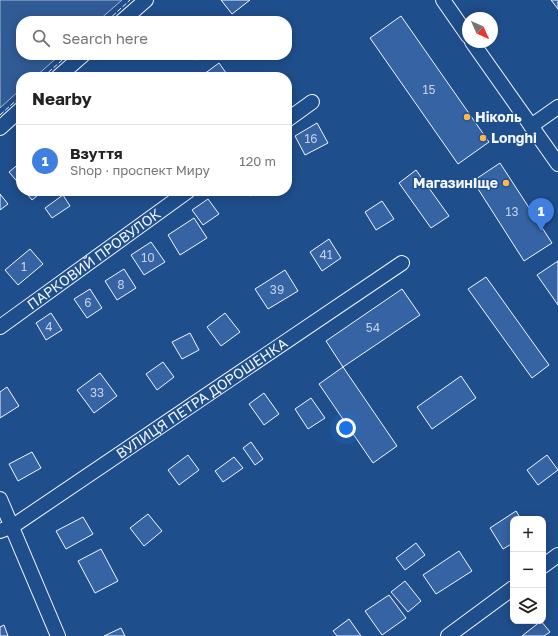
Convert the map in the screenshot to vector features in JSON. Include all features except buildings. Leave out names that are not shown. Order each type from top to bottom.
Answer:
[{"type":"street","points":[[128,16],[146,0]]},
{"type":"street","points":[[443,0],[462,27]]},
{"type":"street","points":[[476,48],[558,164]]},
{"type":"street","points":[[64,72],[77,60]]},
{"type":"street","points":[[292,116],[312,102]]},
{"type":"street","points":[[531,126],[558,107]]},
{"type":"street","points":[[0,128],[16,114]]},
{"type":"street","name":"ПАРКОВИЙ ПРОВУЛОК","points":[[0,326],[181,196]]},
{"type":"street","name":"ВУЛИЦЯ ПЕТРА ДОРОШЕНКА","points":[[6,529],[402,263]]},
{"type":"street","points":[[0,499],[6,529],[58,636]]},
{"type":"street","points":[[546,564],[558,555]]},
{"type":"street","points":[[448,636],[510,590]]},
{"type":"shaded area","points":[[0,0],[122,0],[104,16],[16,16],[16,60],[54,60],[41,72],[16,72],[16,94],[0,108]]},
{"type":"fence","points":[[112,16],[130,0]]},
{"type":"fence","points":[[49,72],[62,60]]},
{"type":"fence","points":[[0,115],[16,101]]},
{"type":"place","name":"Ніколь","points":[[467,117]]},
{"type":"place","name":"Longhi","points":[[483,138]]},
{"type":"place","name":"МагазинІще","points":[[506,183]]},
{"type":"place","name":"Взуття","points":[[541,231]]}]
